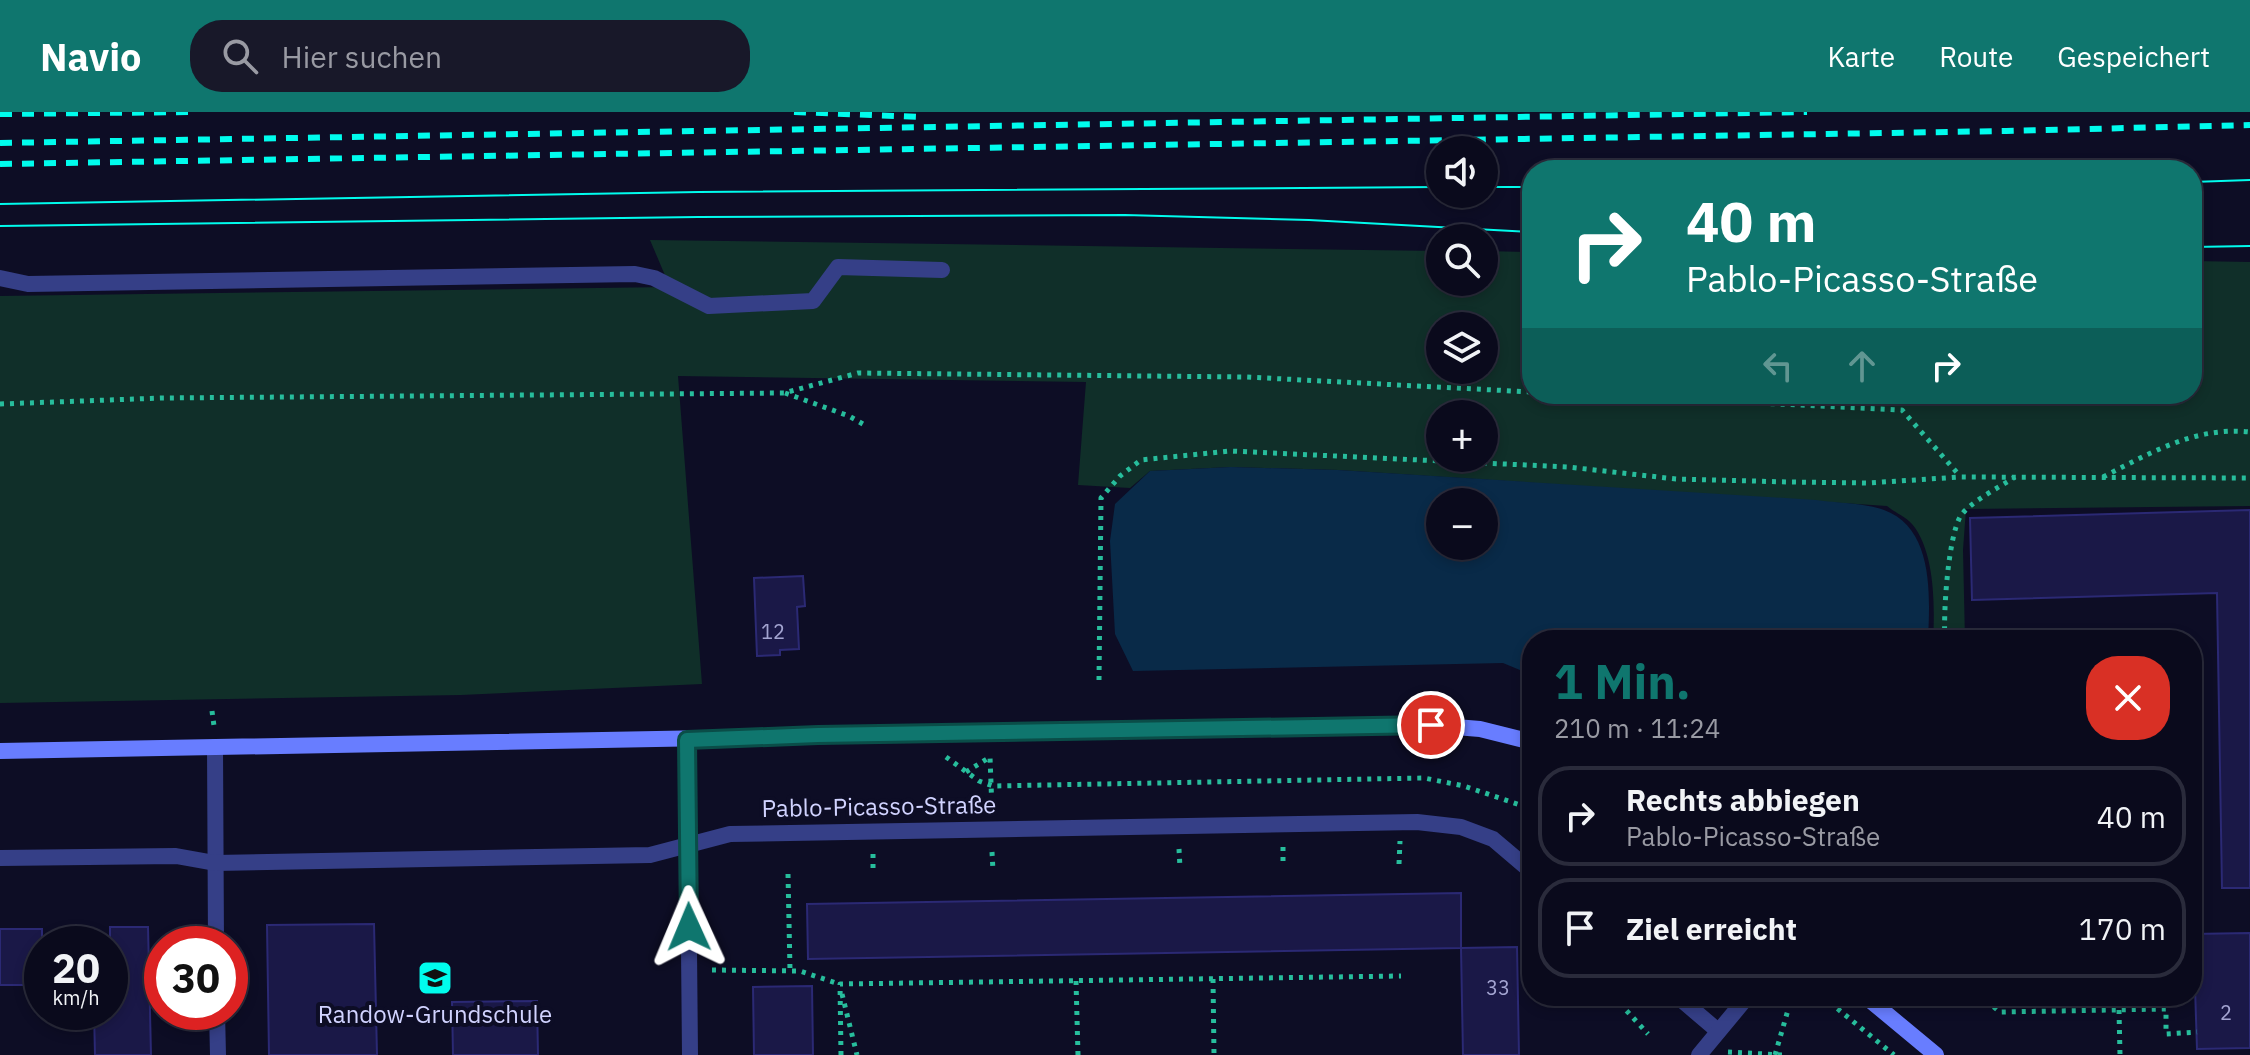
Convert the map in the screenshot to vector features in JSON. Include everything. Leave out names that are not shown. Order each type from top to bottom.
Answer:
[{"type":"main road","points":[[0,751],[1431,725],[1480,729],[1522,740]]},
{"type":"main road","points":[[1877,1006],[1936,1055]]},
{"type":"street","points":[[0,278],[28,284],[635,274],[654,278],[709,306],[813,301],[838,267],[942,270]]},
{"type":"street","points":[[687,740],[690,1055]]},
{"type":"street","points":[[215,747],[216,926]]},
{"type":"street","name":"Pablo-Picasso-Straße","points":[[0,858],[176,856],[215,863],[650,855],[730,834],[1417,822],[1461,827],[1493,839],[1522,864]]},
{"type":"street","points":[[1689,1006],[1718,1031]]},
{"type":"street","points":[[1702,1050],[1739,1006]]},
{"type":"street","points":[[217,1030],[218,1055]]},
{"type":"path","points":[[0,404],[162,398],[784,393],[858,373],[1246,377],[1522,391]]},
{"type":"path","points":[[784,393],[849,416],[868,427]]},
{"type":"path","points":[[1778,404],[1902,410],[1961,477]]},
{"type":"path","points":[[2102,477],[2191,435],[2231,430],[2250,432]]},
{"type":"path","points":[[1099,680],[1101,498],[1120,476],[1141,460],[1230,451],[1568,467],[1690,479],[1867,483],[1961,477],[2250,478]]},
{"type":"path","points":[[1945,630],[1948,566],[1960,517],[1973,504],[2015,477]]},
{"type":"path","points":[[966,772],[990,757]]},
{"type":"path","points":[[979,781],[993,786],[1424,778],[1464,786],[1522,806]]},
{"type":"path","points":[[788,874],[790,970]]},
{"type":"path","points":[[690,971],[790,970],[840,984],[1401,976]]},
{"type":"path","points":[[1213,979],[1214,1055]]},
{"type":"path","points":[[1076,981],[1078,1055]]},
{"type":"path","points":[[840,984],[841,1055]]},
{"type":"path","points":[[840,984],[857,1055]]},
{"type":"path","points":[[1622,1006],[1648,1034]]},
{"type":"path","points":[[1776,1055],[1789,1006]]},
{"type":"path","points":[[1834,1006],[1894,1055]]},
{"type":"path","points":[[1993,1006],[2000,1012],[2166,1009],[2166,1034],[2197,1032]]},
{"type":"path","points":[[2119,1010],[2120,1055]]},
{"type":"path","points":[[1702,1050],[1783,1055]]},
{"type":"green space","points":[[650,240],[1426,251],[1426,296],[1498,296],[1498,251],[1522,252],[1522,404],[2202,404],[2202,261],[2250,262],[2250,506],[1966,509],[1963,550],[1965,630],[1933,630],[1929,564],[1920,535],[1907,519],[1887,506],[1338,470],[1231,467],[1150,471],[1130,488],[1078,485],[1086,382],[678,376],[702,684],[461,695],[0,703],[0,296],[670,287]]},
{"type":"water","points":[[1231,467],[1338,470],[1816,500],[1884,510],[1900,519],[1912,532],[1926,565],[1928,630],[1522,630],[1522,671],[1503,663],[1133,671],[1115,634],[1110,541],[1115,504],[1150,471]]},
{"type":"building","points":[[2250,510],[2250,888],[2222,888],[2217,593],[1972,600],[1970,518]]},
{"type":"building","points":[[803,576],[805,606],[797,607],[799,649],[780,650],[780,655],[757,656],[754,578]]},
{"type":"building","points":[[1461,893],[1461,948],[808,959],[807,904]]},
{"type":"building","points":[[374,924],[377,1055],[269,1055],[267,925]]},
{"type":"building","points":[[128,927],[144,927],[144,1030],[150,1030],[151,1055],[95,1055],[94,1030],[128,1030]]},
{"type":"building","points":[[0,929],[24,929],[24,985],[0,985]]},
{"type":"building","points":[[2250,933],[2250,1048],[2197,1049],[2196,1006],[2202,1006],[2202,934]]},
{"type":"building","points":[[1517,947],[1519,1055],[1463,1055],[1461,948]]},
{"type":"building","points":[[812,986],[813,1055],[754,1055],[753,987]]},
{"type":"building","points":[[537,1001],[538,1055],[453,1055],[452,1002]]},
{"type":"tram line","points":[[2202,182],[2250,180]]},
{"type":"tram line","points":[[0,204],[699,192],[1426,187]]},
{"type":"tram line","points":[[1498,187],[1522,187]]},
{"type":"tram line","points":[[0,226],[1125,215],[1309,220],[1522,231]]},
{"type":"tram line","points":[[2202,247],[2250,246]]},
{"type":"railway","points":[[0,114],[194,112]]},
{"type":"railway","points":[[794,112],[920,117]]},
{"type":"railway","points":[[0,143],[1807,112]]},
{"type":"railway","points":[[0,164],[2250,125]]},
{"type":"place","name":"Randow-Grundschule","points":[[435,978]]},
{"type":"route","points":[[689,927],[687,740],[1431,725]]}]
